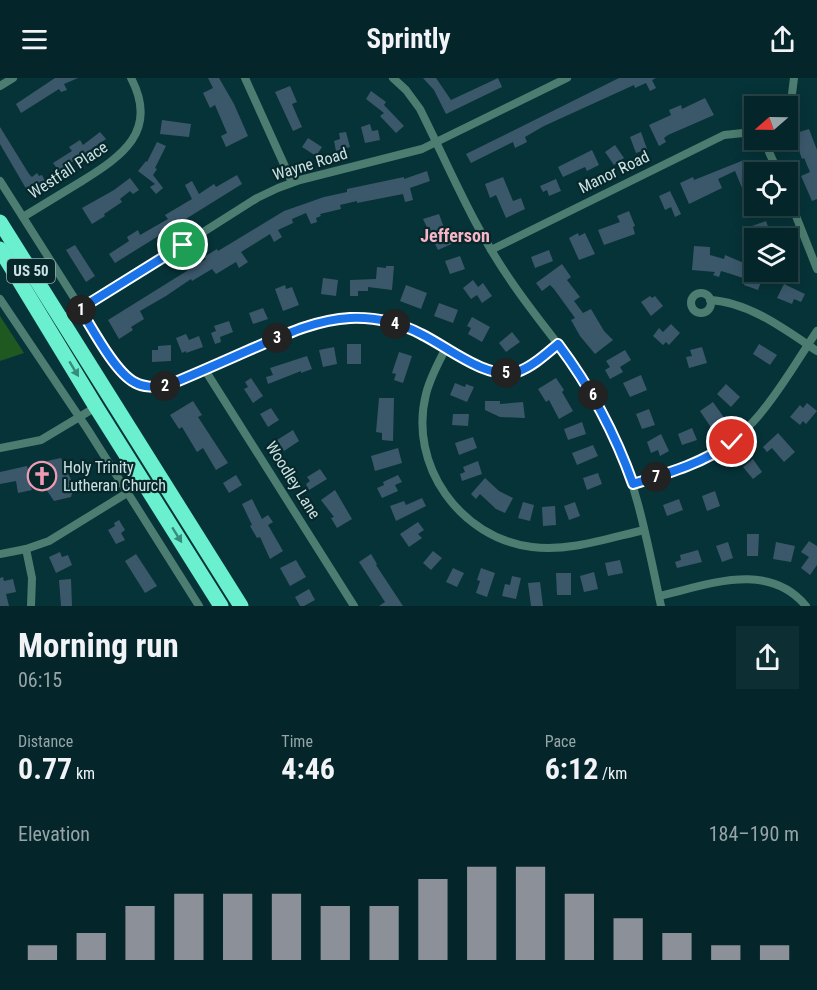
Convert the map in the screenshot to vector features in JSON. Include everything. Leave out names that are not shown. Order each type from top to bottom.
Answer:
[{"type":"highway","name":"US 50","points":[[0,222],[241,606]]},
{"type":"highway","name":"US 50","points":[[0,249],[221,606]]},
{"type":"highway","points":[[96,407],[106,406],[123,420]]},
{"type":"street","points":[[0,86],[13,78]]},
{"type":"street","name":"Westfall Place","points":[[23,218],[109,164],[127,147],[135,134],[140,115],[138,97],[130,78]]},
{"type":"street","points":[[244,78],[292,182]]},
{"type":"street","points":[[393,78],[415,102],[490,250],[514,287],[578,371],[606,418],[633,484],[661,606]]},
{"type":"street","name":"Wayne Road","points":[[62,320],[257,198],[292,182],[404,154],[436,142],[552,81],[567,78]]},
{"type":"street","points":[[792,96],[794,78]]},
{"type":"street","name":"Manor Road","points":[[490,250],[724,135],[744,134]]},
{"type":"street","points":[[0,181],[118,367],[133,382],[147,387],[166,386],[307,326],[351,318],[385,321],[404,327],[487,370],[506,374],[525,369],[558,344]]},
{"type":"street","points":[[796,216],[817,269]]},
{"type":"street","points":[[0,299],[199,606]]},
{"type":"street","points":[[710,300],[723,301],[747,310],[784,329],[817,351]]},
{"type":"street","points":[[44,319],[62,320]]},
{"type":"street","points":[[633,484],[687,468],[717,453],[732,442],[770,404],[817,331]]},
{"type":"street","points":[[446,348],[426,395],[423,433],[429,464],[436,480],[444,494],[461,514],[489,534],[534,548],[561,547],[644,530]]},
{"type":"street","name":"Woodley Lane","points":[[205,370],[354,606]]},
{"type":"street","points":[[0,448],[41,440],[96,407]]},
{"type":"street","points":[[0,554],[26,549],[49,541],[127,493]]},
{"type":"street","points":[[26,549],[32,578],[31,606]]},
{"type":"street","points":[[659,596],[753,578],[783,587],[806,606]]},
{"type":"green space","points":[[0,316],[24,353],[0,361]]},
{"type":"building","points":[[55,78],[78,78],[64,84],[67,90],[61,92],[59,89],[21,113],[16,104]]},
{"type":"building","points":[[208,78],[219,78],[248,136],[226,147],[221,136],[227,133],[215,105],[210,108],[203,93],[213,88]]},
{"type":"building","points":[[423,78],[436,78],[451,100],[498,78],[502,87],[446,114],[434,90]]},
{"type":"building","points":[[619,78],[656,78],[652,80],[656,88],[650,91],[646,83],[635,88],[634,85],[544,126],[525,137],[527,142],[515,148],[513,142],[471,163],[466,154]]},
{"type":"building","points":[[290,86],[297,102],[292,104],[302,127],[293,131],[275,92]]},
{"type":"building","points":[[371,91],[386,102],[384,105],[404,126],[396,133],[380,116],[384,113],[366,99]]},
{"type":"building","points":[[705,98],[714,115],[668,135],[664,138],[666,142],[659,146],[649,125],[671,115],[669,110],[681,105],[682,109]]},
{"type":"building","points":[[162,120],[191,124],[189,137],[160,134]]},
{"type":"building","points":[[370,124],[372,131],[378,130],[380,140],[365,143],[361,127]]},
{"type":"building","points":[[0,127],[29,174],[32,177],[37,173],[39,176],[42,175],[45,181],[28,192],[0,144]]},
{"type":"building","points":[[809,129],[817,150],[817,199],[812,201],[801,176],[810,172],[798,148],[798,132]]},
{"type":"building","points":[[100,132],[106,139],[59,171],[53,163],[72,151],[69,147],[80,140],[83,145]]},
{"type":"building","points":[[346,132],[350,147],[336,151],[334,141],[340,139],[339,133]]},
{"type":"building","points":[[641,132],[647,149],[636,153],[630,137]]},
{"type":"building","points":[[308,138],[322,147],[316,156],[302,147]]},
{"type":"building","points":[[157,142],[166,146],[153,175],[163,188],[156,194],[150,187],[155,184],[138,171],[147,162]]},
{"type":"building","points":[[615,145],[624,158],[614,165],[605,152]]},
{"type":"building","points":[[592,150],[599,165],[587,171],[585,167],[563,177],[558,167]]},
{"type":"building","points":[[744,160],[744,193],[735,171],[718,179],[722,188],[689,204],[680,183],[693,177],[694,180]]},
{"type":"building","points":[[427,171],[430,181],[410,188],[413,200],[405,202],[403,194],[340,205],[341,209],[320,214],[321,216],[316,218],[317,222],[311,224],[306,213],[292,219],[293,223],[278,230],[282,237],[274,242],[270,234],[241,252],[248,262],[239,268],[236,262],[216,274],[212,269],[192,281],[191,279],[140,311],[144,319],[131,327],[133,330],[119,339],[108,320],[206,259],[204,257],[284,211],[324,197],[347,192],[347,189],[404,177],[404,179]]},
{"type":"building","points":[[237,175],[242,184],[115,263],[109,254],[129,241],[127,237],[138,230],[140,235],[168,219],[165,215],[192,199],[185,185],[192,181],[199,194],[214,184],[216,187]]},
{"type":"building","points":[[503,177],[513,201],[521,198],[525,209],[506,218],[496,195],[490,198],[485,184]]},
{"type":"building","points":[[130,178],[139,190],[133,194],[130,191],[120,199],[122,202],[92,224],[82,208]]},
{"type":"building","points":[[556,179],[561,191],[549,196],[547,190],[543,192],[540,186]]},
{"type":"building","points":[[670,191],[681,214],[675,217],[671,207],[665,210],[659,196]]},
{"type":"building","points":[[629,211],[635,226],[633,227],[635,234],[604,245],[598,230],[620,222],[617,216]]},
{"type":"building","points":[[439,214],[446,233],[450,238],[455,236],[458,241],[438,250],[423,219]]},
{"type":"building","points":[[766,221],[769,228],[753,228],[752,226]]},
{"type":"building","points":[[578,233],[579,236],[585,233],[595,254],[579,260],[569,238]]},
{"type":"building","points":[[75,245],[95,276],[86,282],[66,250]]},
{"type":"building","points":[[694,246],[710,247],[710,255],[724,259],[725,255],[744,263],[744,278],[721,271],[719,277],[713,275],[715,272],[692,270]]},
{"type":"building","points":[[549,250],[553,261],[535,268],[531,257]]},
{"type":"building","points":[[460,256],[465,269],[450,274],[445,261]]},
{"type":"building","points":[[562,264],[571,277],[567,280],[580,297],[574,301],[583,313],[591,309],[604,331],[613,340],[595,354],[580,336],[571,320],[575,318],[554,289],[550,285],[542,291],[536,283]]},
{"type":"building","points":[[386,266],[394,266],[392,290],[368,287],[368,291],[358,291],[358,296],[350,296],[350,280],[376,279],[377,267],[386,268]]},
{"type":"building","points":[[323,278],[338,280],[336,296],[321,294]]},
{"type":"building","points":[[473,280],[478,287],[483,283],[492,296],[482,303],[477,295],[471,299],[463,288]]},
{"type":"building","points":[[745,282],[761,282],[758,290],[744,285]]},
{"type":"building","points":[[784,284],[805,294],[801,302],[794,299],[792,304],[777,298]]},
{"type":"building","points":[[285,285],[286,289],[292,287],[299,305],[283,311],[275,289]]},
{"type":"building","points":[[406,285],[427,293],[421,309],[400,301]]},
{"type":"building","points":[[650,296],[652,298],[655,296],[663,306],[651,316],[641,302]]},
{"type":"building","points":[[439,303],[458,310],[453,323],[434,316]]},
{"type":"building","points":[[263,308],[268,319],[253,324],[249,313]]},
{"type":"building","points":[[472,317],[490,327],[482,342],[468,334],[471,328],[467,326]]},
{"type":"building","points":[[229,321],[233,332],[220,337],[221,342],[215,344],[211,333],[216,331],[214,326]]},
{"type":"building","points":[[671,324],[680,333],[669,345],[666,342],[663,345],[653,336],[659,328],[663,332]]},
{"type":"building","points":[[512,332],[520,342],[506,352],[499,343]]},
{"type":"building","points":[[186,334],[189,340],[199,336],[203,347],[182,353],[176,338]]},
{"type":"building","points":[[347,344],[361,344],[361,364],[347,364]]},
{"type":"building","points":[[759,344],[777,355],[770,365],[753,354]]},
{"type":"building","points":[[171,345],[171,361],[152,362],[152,350],[158,350],[158,346]]},
{"type":"building","points":[[334,347],[337,364],[323,367],[319,350]]},
{"type":"building","points":[[702,347],[707,363],[689,368],[686,357],[692,356],[690,350]]},
{"type":"building","points":[[625,350],[631,360],[620,367],[623,372],[610,379],[605,370],[610,367],[606,361]]},
{"type":"building","points":[[399,352],[412,356],[403,383],[394,380],[396,374],[392,373]]},
{"type":"building","points":[[307,356],[312,369],[268,384],[266,377],[273,375],[270,368]]},
{"type":"building","points":[[641,375],[647,390],[630,397],[623,383]]},
{"type":"building","points":[[251,378],[263,396],[253,403],[244,389],[248,387],[245,382]]},
{"type":"building","points":[[556,378],[573,411],[559,419],[549,400],[546,402],[538,389]]},
{"type":"building","points":[[455,383],[465,387],[466,384],[474,387],[467,402],[450,395]]},
{"type":"building","points":[[726,384],[740,397],[731,407],[717,394]]},
{"type":"building","points":[[379,398],[394,398],[393,441],[382,440],[382,433],[376,432]]},
{"type":"building","points":[[193,401],[202,415],[198,417],[228,463],[216,470],[203,448],[197,452],[182,427],[179,429],[170,415]]},
{"type":"building","points":[[485,401],[500,401],[500,404],[523,402],[525,418],[500,417],[485,410]]},
{"type":"building","points":[[713,402],[725,419],[712,429],[700,411]]},
{"type":"building","points":[[807,403],[817,411],[806,424],[803,421],[800,425],[790,417],[800,405],[803,408]]},
{"type":"building","points":[[271,408],[279,420],[268,427],[260,414]]},
{"type":"building","points":[[649,409],[655,425],[642,429],[636,414]]},
{"type":"building","points":[[453,414],[469,414],[468,426],[452,425]]},
{"type":"building","points":[[582,422],[586,434],[568,440],[564,429]]},
{"type":"building","points":[[692,428],[697,440],[682,445],[678,434]]},
{"type":"building","points":[[293,430],[299,441],[284,451],[277,440]]},
{"type":"building","points":[[778,433],[795,452],[784,462],[772,448],[767,452],[763,447]]},
{"type":"building","points":[[661,434],[669,451],[660,456],[658,450],[651,453],[647,442]]},
{"type":"building","points":[[473,437],[477,448],[459,455],[455,443]]},
{"type":"building","points":[[593,445],[598,456],[577,465],[572,453]]},
{"type":"building","points":[[398,448],[402,463],[375,471],[371,456]]},
{"type":"building","name":"Holy Trinity Lutheran Church","points":[[61,458],[74,486],[71,497],[54,501],[46,489],[48,482],[30,485],[32,490],[18,493],[16,481],[0,484],[0,472],[27,466],[28,470],[48,466],[47,461]]},
{"type":"building","points":[[753,459],[762,472],[753,479],[743,467]]},
{"type":"building","points":[[478,461],[482,474],[462,481],[460,474],[465,472],[463,467]]},
{"type":"building","points":[[320,469],[327,479],[309,490],[306,484],[310,481],[307,477]]},
{"type":"building","points":[[598,473],[602,484],[587,490],[583,478]]},
{"type":"building","points":[[236,475],[242,485],[229,493],[223,483]]},
{"type":"building","points":[[398,475],[402,482],[395,485],[398,491],[382,498],[377,488],[384,485],[383,482]]},
{"type":"building","points":[[485,478],[499,491],[513,498],[505,513],[496,509],[480,494],[476,499],[471,494]]},
{"type":"building","points":[[335,490],[352,519],[337,528],[331,518],[334,517],[321,500]]},
{"type":"building","points":[[715,491],[720,506],[707,511],[702,496]]},
{"type":"building","points":[[422,498],[426,506],[396,521],[390,506],[404,501],[406,505]]},
{"type":"building","points":[[252,499],[262,519],[268,515],[273,522],[268,525],[283,551],[270,559],[260,537],[257,538],[250,526],[252,525],[242,504]]},
{"type":"building","points":[[679,499],[683,510],[667,516],[663,505]]},
{"type":"building","points":[[523,502],[534,505],[530,521],[518,518]]},
{"type":"building","points":[[575,502],[580,516],[569,520],[564,506]]},
{"type":"building","points":[[555,506],[556,525],[543,526],[542,507]]},
{"type":"building","points":[[119,520],[125,530],[121,533],[125,540],[116,544],[108,530]]},
{"type":"building","points":[[418,522],[424,530],[418,534],[422,538],[409,547],[400,534]]},
{"type":"building","points":[[747,534],[759,534],[758,556],[747,556]]},
{"type":"building","points":[[809,541],[817,546],[817,565],[810,575],[801,568],[809,557],[801,552]]},
{"type":"building","points":[[728,542],[733,558],[722,562],[716,546]]},
{"type":"building","points":[[776,542],[795,546],[791,562],[773,559]]},
{"type":"building","points":[[698,550],[702,562],[677,568],[675,562],[681,560],[680,555]]},
{"type":"building","points":[[433,551],[442,558],[431,570],[423,563]]},
{"type":"building","points":[[60,552],[62,557],[68,555],[72,565],[56,573],[49,557]]},
{"type":"building","points":[[136,554],[157,586],[145,593],[125,561]]},
{"type":"building","points":[[371,554],[403,606],[379,606],[385,602],[359,562]]},
{"type":"building","points":[[296,560],[306,577],[290,586],[280,568]]},
{"type":"building","points":[[620,560],[623,573],[608,576],[605,563]]},
{"type":"building","points":[[453,568],[464,573],[457,587],[446,582]]},
{"type":"building","points":[[481,568],[495,573],[487,597],[476,593]]},
{"type":"building","points":[[594,572],[598,589],[584,592],[580,576]]},
{"type":"building","points":[[556,573],[571,573],[571,595],[557,595]]},
{"type":"building","points":[[512,576],[521,578],[516,599],[502,596],[505,584],[510,585]]},
{"type":"building","points":[[3,577],[4,581],[13,579],[16,592],[6,594],[9,606],[0,606],[0,578]]},
{"type":"building","points":[[71,579],[72,606],[61,606],[59,580]]},
{"type":"building","points":[[540,582],[543,606],[531,606],[528,583]]},
{"type":"building","points":[[309,589],[315,600],[300,606],[295,597]]},
{"type":"place","name":"Holy Trinity Lutheran Church","points":[[42,476]]},
{"type":"district","name":"Jefferson","points":[[455,235]]},
{"type":"route","points":[[183,245],[80,309],[118,367],[127,378],[139,385],[166,386],[307,326],[332,320],[368,319],[385,321],[421,334],[496,373],[506,374],[525,369],[558,344],[578,371],[606,418],[633,484],[687,468],[717,453],[732,442]]}]
